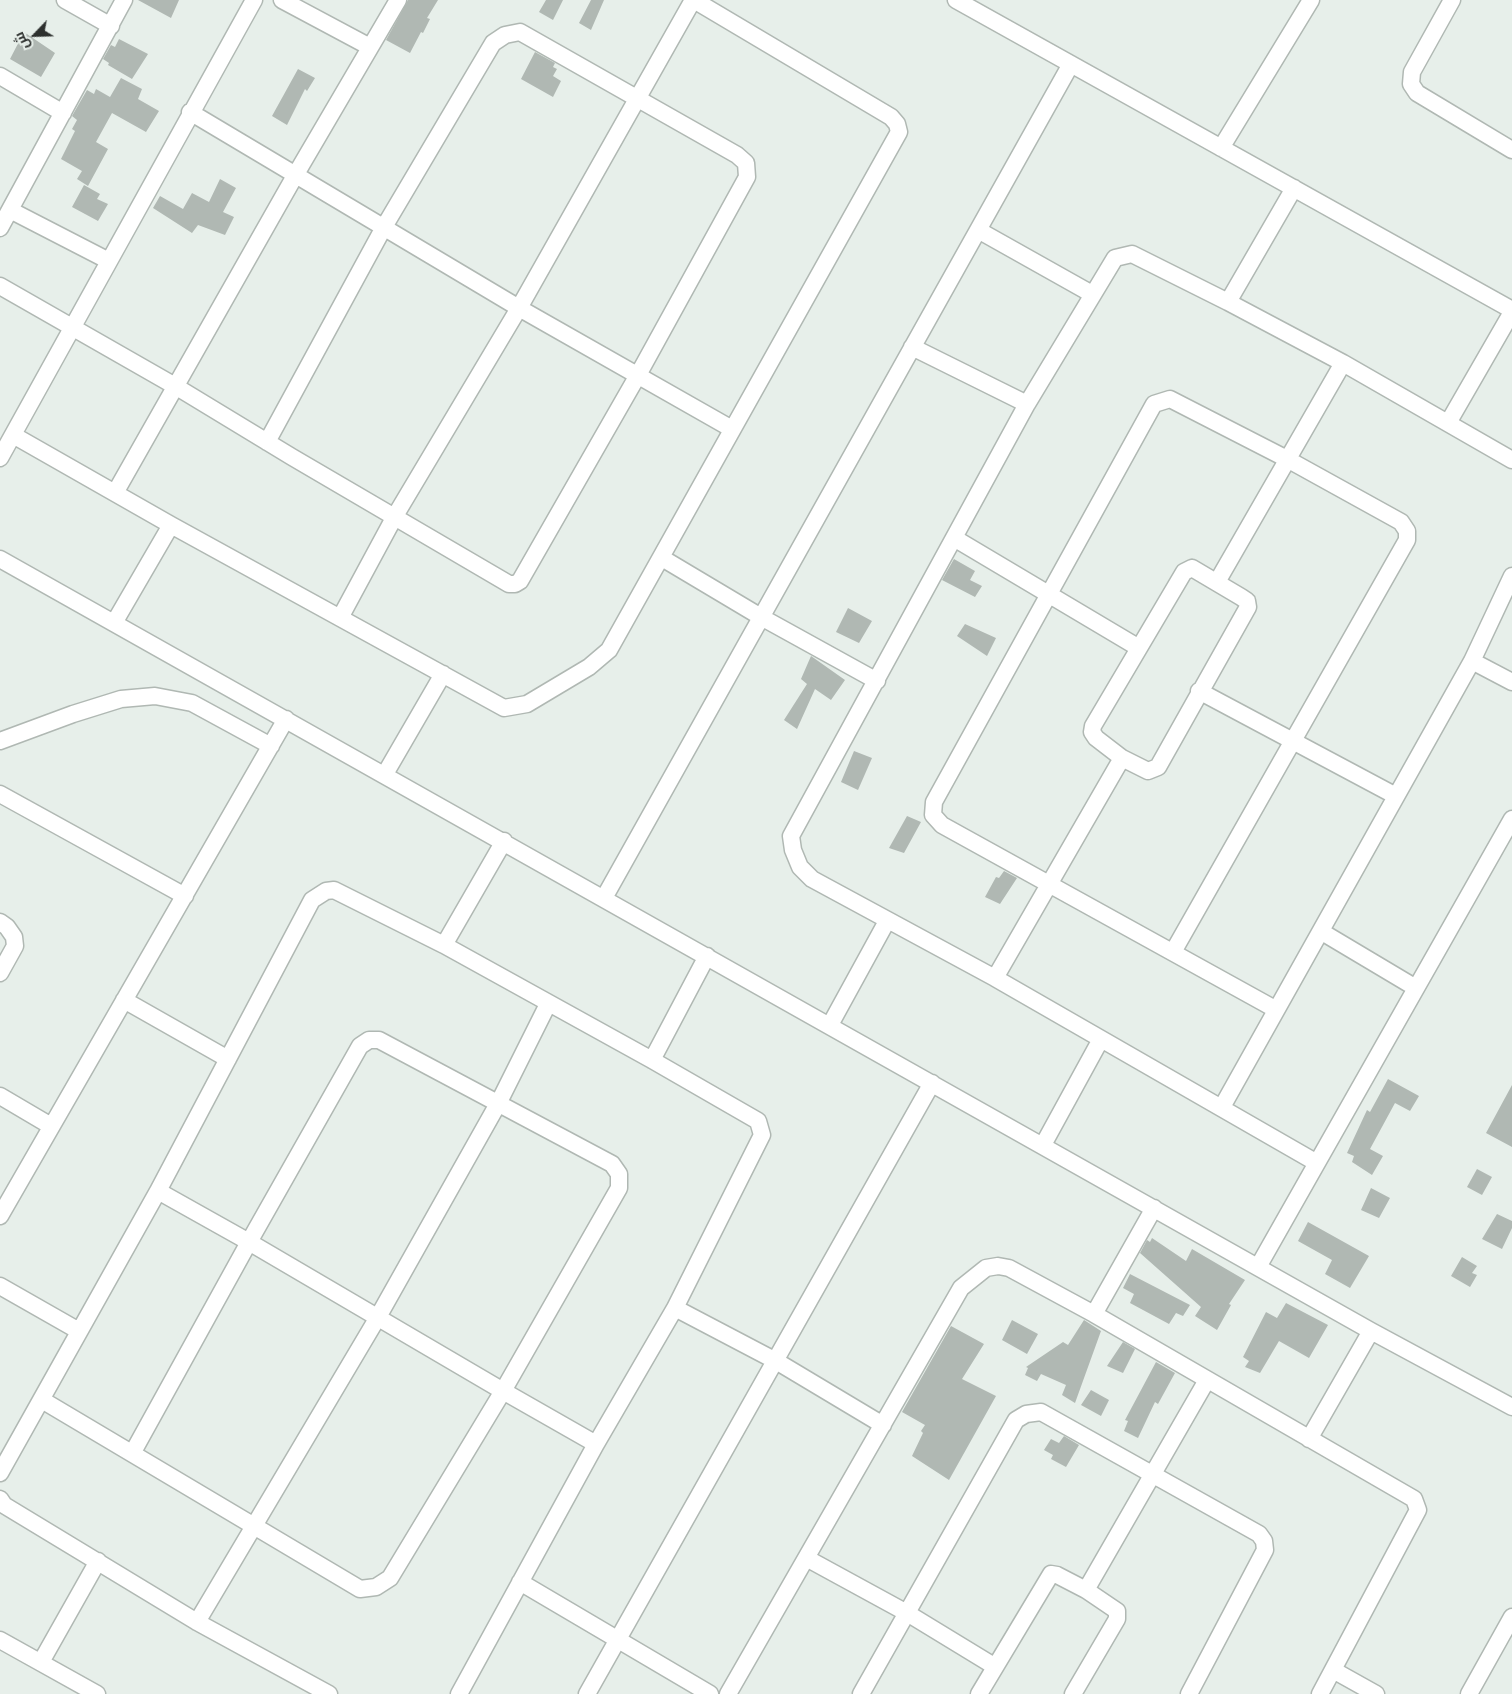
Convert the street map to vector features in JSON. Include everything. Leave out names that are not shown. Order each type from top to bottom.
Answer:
[{"type":"street","points":[[65,0],[111,26]]},
{"type":"street","points":[[0,228],[124,0]]},
{"type":"street","points":[[0,458],[190,112],[254,0]]},
{"type":"street","points":[[282,0],[370,47]]},
{"type":"street","points":[[115,493],[296,174],[398,0]]},
{"type":"street","points":[[13,435],[171,525],[340,618],[443,674],[504,708],[526,704],[589,667],[609,650],[899,132],[891,118],[693,0],[519,308],[395,516],[340,618]]},
{"type":"street","points":[[956,0],[1512,311],[1448,423]]},
{"type":"street","points":[[1221,148],[1311,0]]},
{"type":"street","points":[[1452,0],[1412,72],[1411,84],[1417,93],[1512,150]]},
{"type":"street","points":[[0,286],[175,386],[267,442],[509,584],[515,584],[520,581],[638,375],[747,177],[746,164],[737,155],[520,32],[505,34],[493,43],[384,227],[267,442]]},
{"type":"street","points":[[604,898],[1071,64]]},
{"type":"street","points":[[0,76],[63,113]]},
{"type":"street","points":[[190,112],[519,308],[732,429]]},
{"type":"street","points":[[1228,302],[1294,188]]},
{"type":"street","points":[[10,210],[109,262]]},
{"type":"street","points":[[978,230],[1092,294]]},
{"type":"street","points":[[1317,1162],[995,978],[812,879],[800,867],[793,850],[791,836],[1027,404],[1115,258],[1132,254],[1228,302],[1343,363],[1512,460]]},
{"type":"street","points":[[912,347],[1027,404]]},
{"type":"street","points":[[1218,582],[1343,363]]},
{"type":"street","points":[[1174,952],[1407,540],[1407,531],[1401,522],[1287,459],[1170,399],[1154,404],[934,802],[933,815],[942,825],[1275,1009]]},
{"type":"street","points":[[114,623],[171,525]]},
{"type":"street","points":[[954,538],[1139,648]]},
{"type":"street","points":[[662,558],[761,617],[877,681]]},
{"type":"street","points":[[0,559],[504,841],[1371,1331],[1512,1408]]},
{"type":"street","points":[[1192,568],[1247,601],[1248,607],[1199,691],[1158,767],[1148,771],[1122,758],[1096,738],[1092,732],[1093,726],[1139,648],[1184,572],[1192,568]]},
{"type":"street","points":[[1222,1107],[1275,1009],[1322,932],[1472,661],[1512,576]]},
{"type":"street","points":[[1472,661],[1512,682]]},
{"type":"street","points":[[385,774],[443,674]]},
{"type":"street","points":[[1199,691],[1293,743],[1396,796]]},
{"type":"street","points":[[0,741],[73,714],[121,699],[155,696],[192,703],[271,746]]},
{"type":"street","points":[[0,1216],[286,719]]},
{"type":"street","points":[[995,978],[1050,886],[1122,758]]},
{"type":"street","points":[[0,794],[184,896]]},
{"type":"street","points":[[1258,1267],[1512,819]]},
{"type":"street","points":[[444,945],[504,841]]},
{"type":"street","points":[[0,1473],[158,1191],[312,900],[318,895],[334,890],[444,945],[652,1060],[758,1121],[762,1135],[676,1308],[596,1444],[459,1694]]},
{"type":"street","points":[[830,1025],[887,921]]},
{"type":"street","points":[[0,922],[7,927],[14,937],[15,946],[0,973]]},
{"type":"street","points":[[1322,932],[1416,988]]},
{"type":"street","points":[[652,1060],[707,956]]},
{"type":"street","points":[[124,1000],[228,1059]]},
{"type":"street","points":[[197,1622],[256,1526],[378,1317],[499,1102],[548,1004]]},
{"type":"street","points":[[1043,1145],[1101,1039]]},
{"type":"street","points":[[42,1400],[133,1452],[360,1589],[376,1587],[390,1578],[503,1391],[619,1188],[619,1174],[612,1164],[499,1102],[379,1040],[369,1040],[360,1046],[133,1452]]},
{"type":"street","points":[[587,1694],[932,1083]]},
{"type":"street","points":[[0,1096],[52,1126]]},
{"type":"street","points":[[158,1191],[596,1444]]},
{"type":"street","points":[[1094,1314],[1154,1208]]},
{"type":"street","points":[[728,1694],[808,1558],[961,1288],[986,1268],[998,1266],[1009,1268],[1094,1314],[1414,1499],[1418,1510],[1320,1694]]},
{"type":"street","points":[[0,1286],[80,1331]]},
{"type":"street","points":[[676,1308],[776,1361],[883,1425]]},
{"type":"street","points":[[1309,1439],[1371,1331]]},
{"type":"street","points":[[1086,1590],[1206,1380]]},
{"type":"street","points":[[861,1694],[1016,1420],[1026,1414],[1042,1412],[1259,1534],[1264,1541],[1265,1550],[1189,1694]]},
{"type":"street","points":[[0,1498],[4,1505],[197,1622],[319,1691]]},
{"type":"street","points":[[808,1558],[907,1613],[994,1666]]},
{"type":"street","points":[[41,1662],[98,1561]]},
{"type":"street","points":[[979,1694],[994,1666],[1051,1574],[1057,1575],[1086,1590],[1116,1611],[1117,1619],[1074,1694]]},
{"type":"street","points":[[520,1582],[710,1694]]},
{"type":"street","points":[[1469,1694],[1512,1617]]},
{"type":"street","points":[[0,1640],[98,1694]]},
{"type":"street","points":[[1333,1670],[1376,1694]]},
{"type":"building","points":[[138,0],[179,0],[171,18]]},
{"type":"building","points":[[408,0],[438,0],[427,18],[430,19],[423,33],[421,32],[410,53],[386,40]]},
{"type":"building","points":[[546,0],[563,0],[553,20],[539,12]]},
{"type":"building","points":[[591,0],[604,0],[591,30],[579,23]]},
{"type":"building","points":[[24,32],[55,53],[41,77],[10,59]]},
{"type":"building","points":[[119,39],[148,54],[132,79],[108,65],[109,63],[103,59],[111,45],[115,47]]},
{"type":"building","points":[[535,52],[555,63],[553,67],[557,69],[553,76],[561,81],[553,97],[521,79]]},
{"type":"building","points":[[298,69],[315,78],[307,91],[305,89],[287,125],[272,116]]},
{"type":"building","points":[[121,78],[142,89],[138,99],[159,111],[146,132],[112,113],[96,142],[108,149],[88,186],[77,179],[82,171],[61,159],[75,131],[72,129],[77,120],[72,116],[87,90],[94,94],[96,89],[110,97]]},
{"type":"building","points":[[220,179],[236,188],[223,212],[234,217],[225,235],[198,225],[192,233],[153,208],[160,196],[183,209],[192,193],[209,202]]},
{"type":"building","points":[[84,185],[100,194],[97,199],[108,204],[98,221],[72,207]]},
{"type":"building","points":[[954,559],[975,571],[970,580],[982,586],[975,597],[942,580]]},
{"type":"building","points":[[848,608],[872,621],[859,643],[836,632]]},
{"type":"building","points":[[965,624],[996,638],[987,656],[957,636]]},
{"type":"building","points":[[811,656],[845,680],[831,700],[815,689],[797,729],[784,720],[807,684],[801,679]]},
{"type":"building","points":[[854,751],[872,758],[858,790],[841,782]]},
{"type":"building","points":[[907,816],[921,822],[904,853],[889,848]]},
{"type":"building","points":[[1004,871],[1017,878],[1000,904],[985,897],[996,877],[999,878]]},
{"type":"building","points":[[1388,1079],[1419,1096],[1410,1111],[1395,1103],[1370,1149],[1383,1156],[1372,1175],[1352,1162],[1354,1156],[1347,1153],[1367,1110],[1370,1112]]},
{"type":"building","points":[[1512,1085],[1512,1147],[1486,1133]]},
{"type":"building","points":[[1477,1169],[1492,1177],[1482,1195],[1467,1187]]},
{"type":"building","points":[[1371,1188],[1390,1198],[1379,1218],[1361,1210]]},
{"type":"building","points":[[1497,1214],[1512,1221],[1512,1228],[1502,1249],[1482,1239]]},
{"type":"building","points":[[1308,1222],[1369,1256],[1350,1288],[1325,1274],[1332,1260],[1298,1241]]},
{"type":"building","points":[[1152,1238],[1186,1261],[1192,1249],[1245,1280],[1229,1304],[1231,1305],[1217,1330],[1195,1316],[1201,1307],[1140,1253],[1147,1240],[1150,1242]]},
{"type":"building","points":[[1462,1257],[1477,1266],[1472,1273],[1477,1275],[1470,1287],[1451,1276]]},
{"type":"building","points":[[1130,1274],[1190,1305],[1183,1316],[1176,1313],[1169,1324],[1130,1303],[1134,1294],[1123,1288]]},
{"type":"building","points":[[1286,1303],[1328,1325],[1309,1358],[1279,1341],[1260,1373],[1245,1367],[1249,1361],[1243,1357],[1266,1312],[1277,1318]]},
{"type":"building","points":[[1012,1320],[1038,1334],[1027,1354],[1002,1340]]},
{"type":"building","points":[[1084,1320],[1101,1331],[1075,1403],[1062,1395],[1066,1385],[1041,1374],[1037,1381],[1025,1375],[1028,1368],[1026,1367],[1063,1342],[1068,1345]]},
{"type":"building","points":[[951,1326],[984,1344],[962,1379],[996,1396],[949,1480],[912,1456],[925,1425],[902,1412]]},
{"type":"building","points":[[1123,1342],[1135,1349],[1123,1373],[1107,1366]]},
{"type":"building","points":[[1156,1362],[1175,1373],[1158,1404],[1155,1402],[1138,1438],[1124,1431],[1128,1421],[1125,1420]]},
{"type":"building","points":[[1091,1390],[1109,1400],[1101,1416],[1081,1405]]},
{"type":"building","points":[[1064,1436],[1079,1445],[1066,1467],[1051,1459],[1053,1455],[1044,1450],[1051,1439],[1059,1443]]}]
